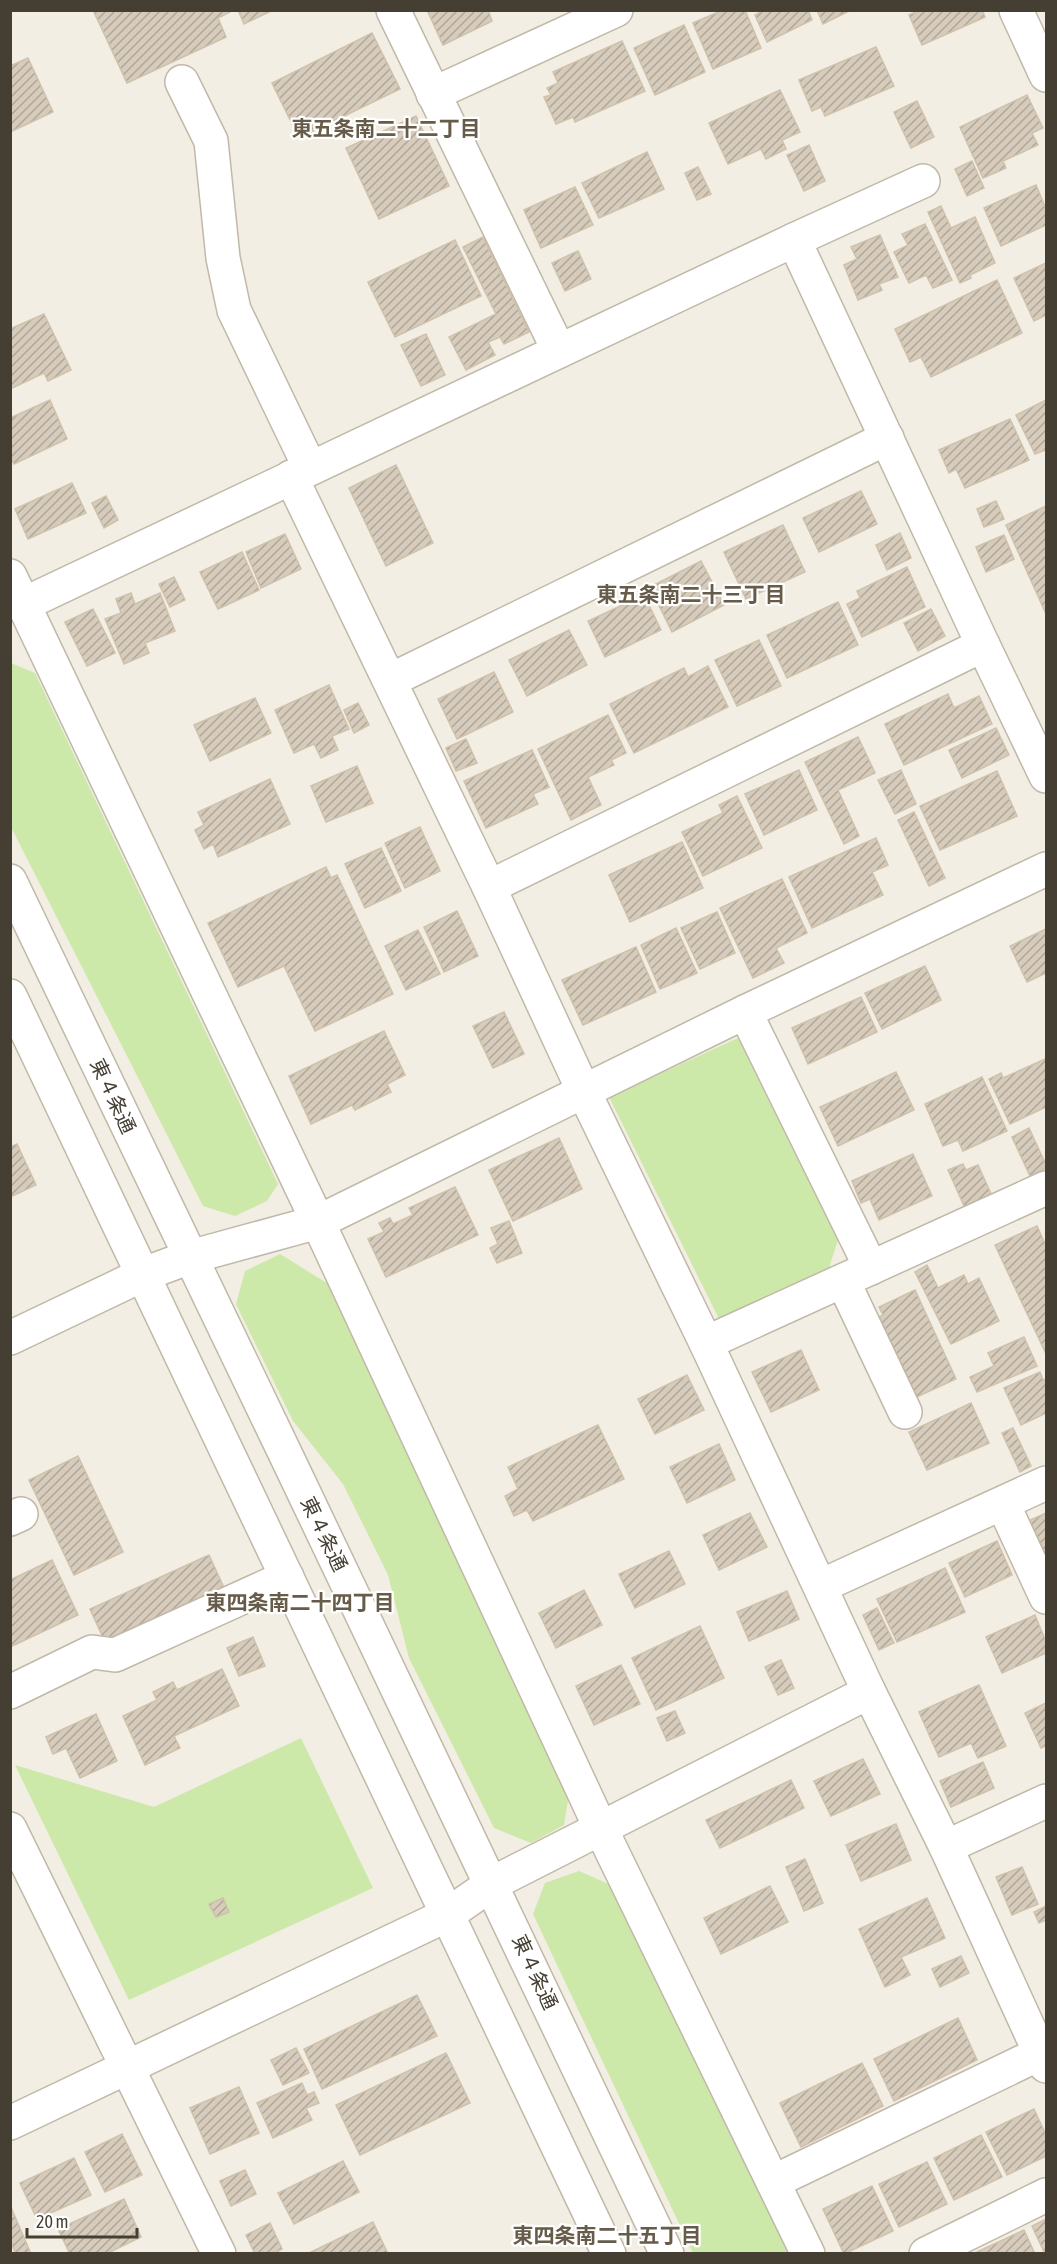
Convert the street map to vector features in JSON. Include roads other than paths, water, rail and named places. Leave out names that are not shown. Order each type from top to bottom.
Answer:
[{"type":"street","points":[[393,10],[559,351]]},
{"type":"street","points":[[433,94],[616,10]]},
{"type":"street","points":[[1016,10],[1047,75]]},
{"type":"street","points":[[182,82],[211,141],[223,258],[234,310],[390,681],[584,1092],[706,1343],[869,1692],[946,1847],[1044,2059],[773,2182]]},
{"type":"street","points":[[808,2253],[600,1827],[318,1222],[14,584],[301,472],[923,181]]},
{"type":"street","points":[[794,240],[983,645],[1047,776]]},
{"type":"street","points":[[390,681],[887,438]]},
{"type":"street","points":[[489,887],[983,645]]},
{"type":"street","points":[[10,1338],[144,1274],[189,1257],[318,1222],[745,1012],[1047,869]]},
{"type":"street","name":"東４条通","points":[[10,881],[189,1257],[493,1883],[667,2253]]},
{"type":"street","points":[[10,996],[609,2253]]},
{"type":"street","points":[[745,1012],[872,1268]]},
{"type":"street","points":[[706,1343],[1047,1188]]},
{"type":"street","points":[[843,1281],[905,1412]]},
{"type":"street","points":[[821,1586],[1047,1483]]},
{"type":"street","points":[[1003,1504],[1047,1597]]},
{"type":"street","points":[[10,1692],[92,1652],[115,1655],[287,1577]]},
{"type":"street","points":[[10,2122],[447,1915],[493,1883],[869,1692]]},
{"type":"street","points":[[946,1847],[1044,1808]]},
{"type":"street","points":[[10,1829],[219,2253]]},
{"type":"street","points":[[926,2253],[1047,2195]]},
{"type":"district","name":"東五条南二十二丁目","points":[[386,129]]},
{"type":"district","name":"東五条南二十三丁目","points":[[691,595]]},
{"type":"district","name":"東四条南二十四丁目","points":[[300,1603]]},
{"type":"district","name":"東四条南二十五丁目","points":[[607,2236]]}]
